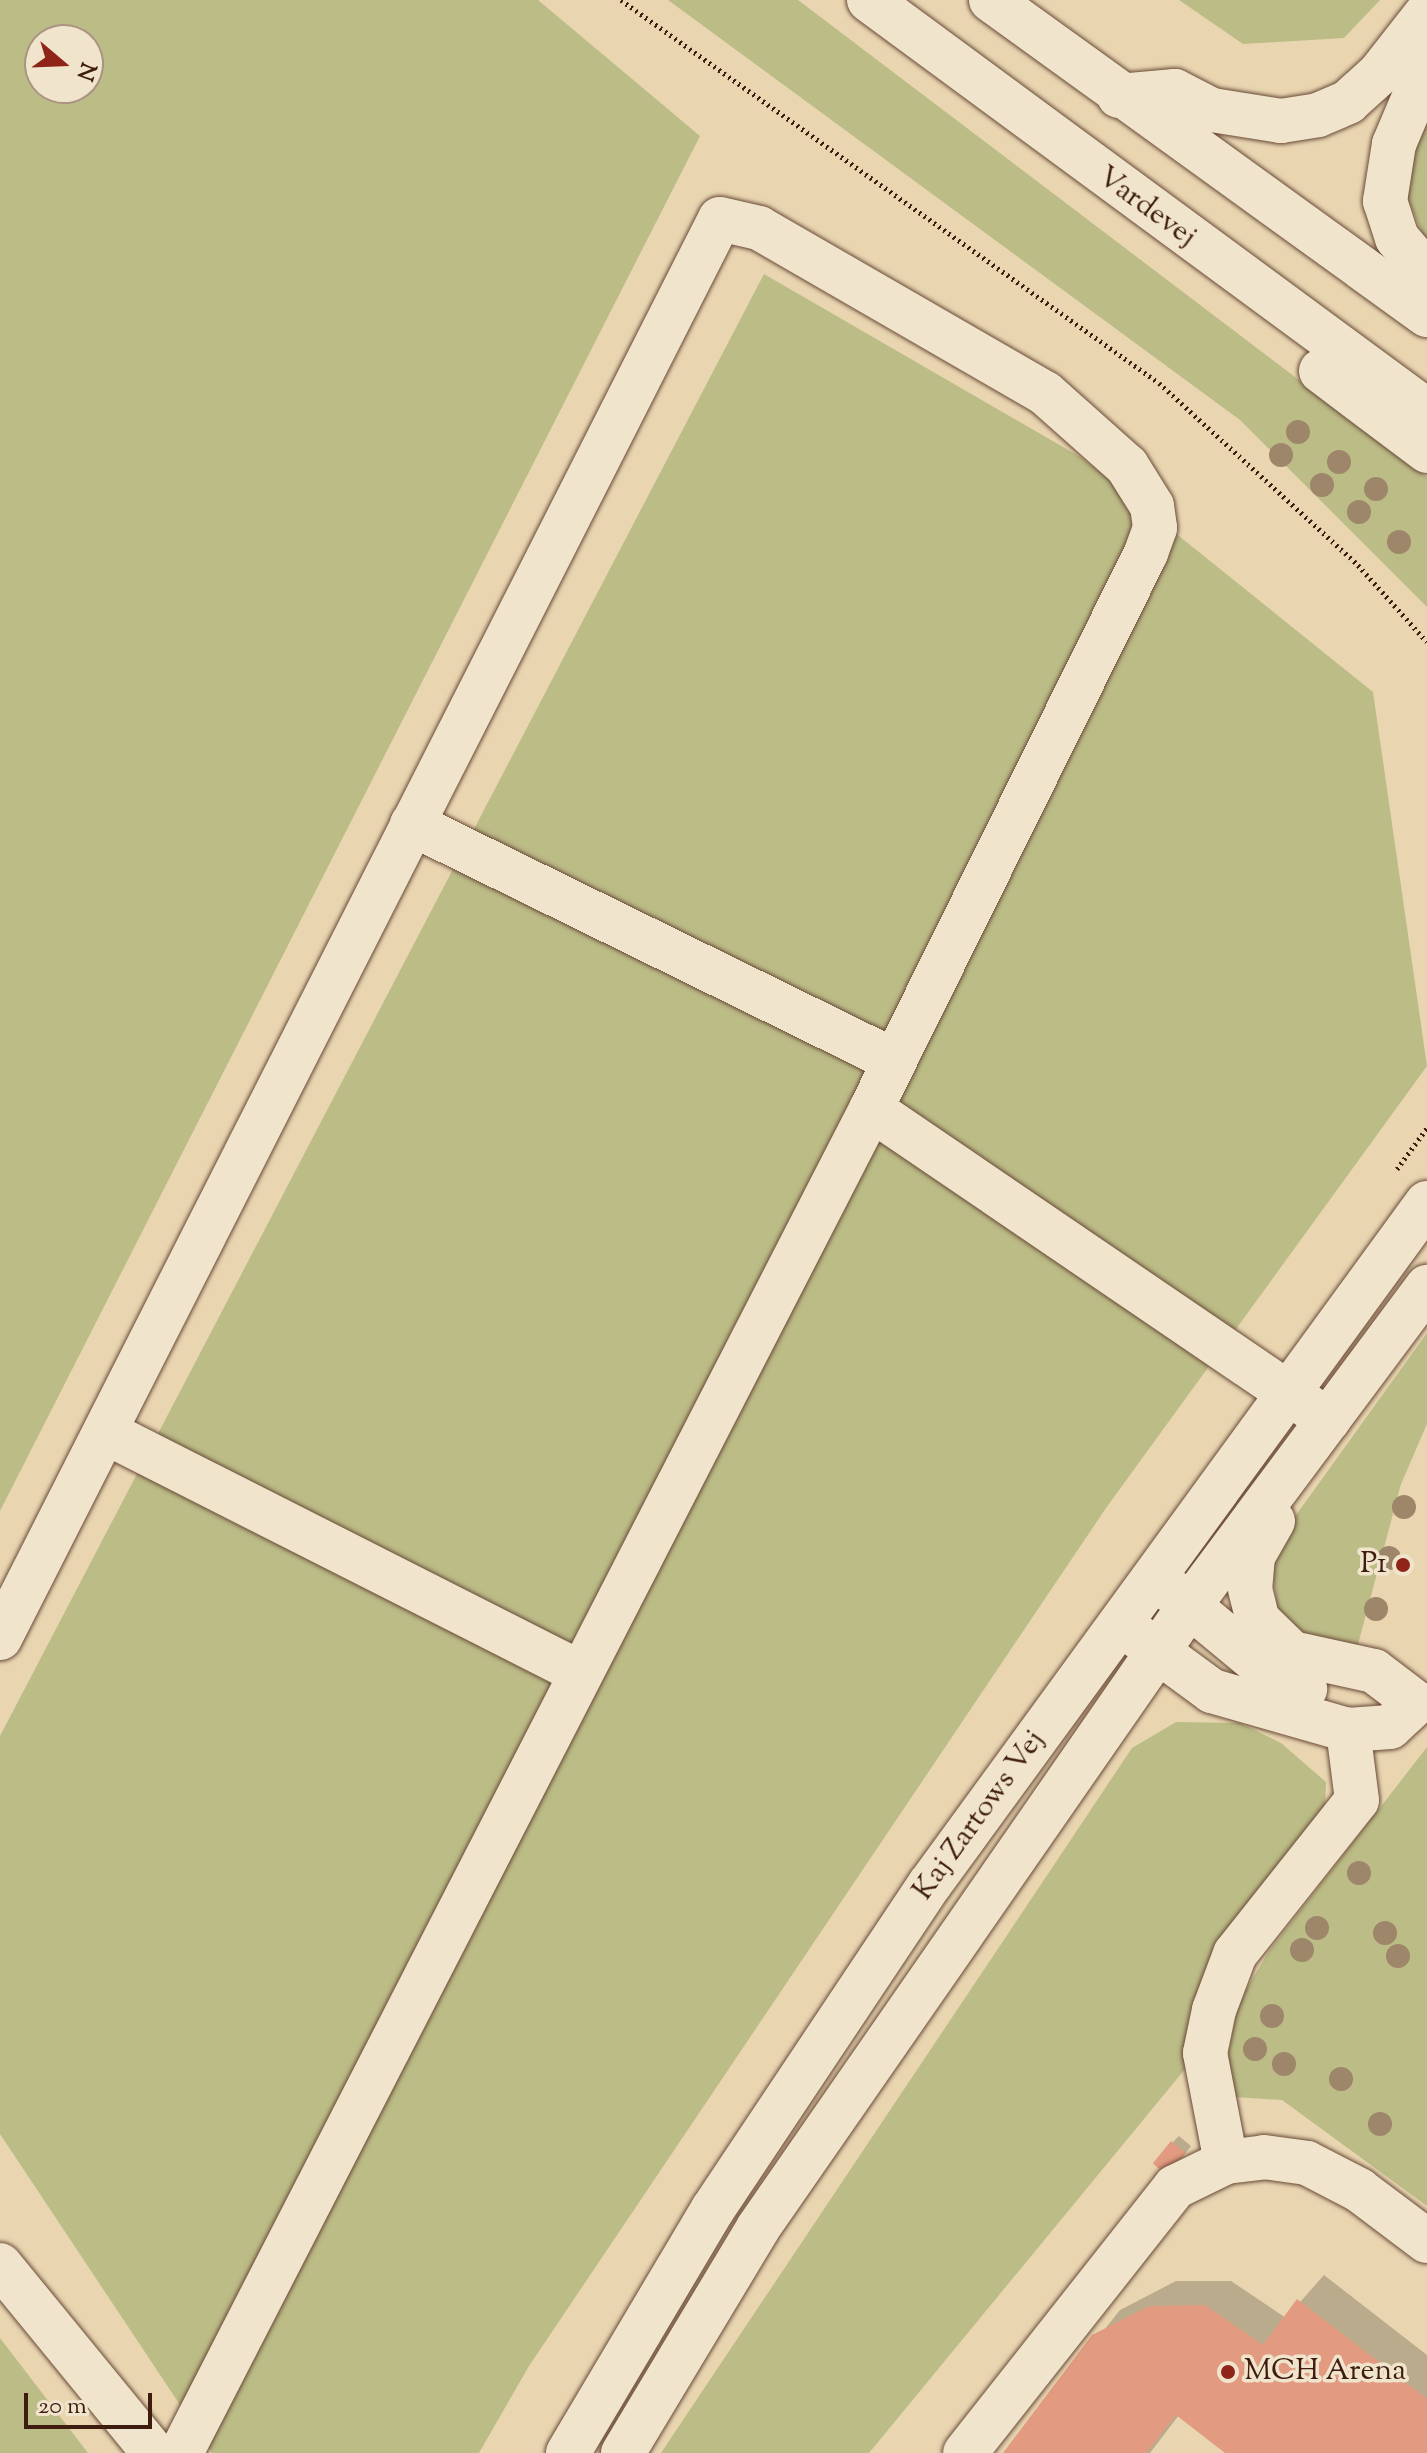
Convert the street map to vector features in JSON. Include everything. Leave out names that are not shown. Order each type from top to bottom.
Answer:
[{"type":"street","name":"Vardevej","points":[[869,0],[1427,411]]},
{"type":"street","points":[[991,0],[1119,96],[1427,315]]},
{"type":"street","points":[[1119,96],[1175,91],[1212,110],[1281,121],[1318,115],[1348,102],[1379,74],[1427,13]]},
{"type":"street","points":[[1427,66],[1394,144],[1385,201],[1397,238],[1427,273]]},
{"type":"street","points":[[0,1638],[107,1433],[707,238],[720,219],[759,228],[1045,393],[1127,466],[1152,506],[1146,553],[871,1109],[577,1671],[181,2453]]},
{"type":"street","points":[[1210,253],[1229,302],[1427,451]]},
{"type":"street","points":[[412,824],[895,1061]]},
{"type":"street","points":[[871,1109],[1328,1420]]},
{"type":"street","name":"Kaj Zartows Vej","points":[[568,2453],[713,2209],[930,1884],[1427,1203]]},
{"type":"street","name":"Kaj Zartows Vej","points":[[623,2453],[758,2228],[1157,1651],[1427,1287]]},
{"type":"street","points":[[1361,1375],[1348,1418],[1266,1530],[1250,1589],[1258,1620],[1292,1653],[1374,1671],[1422,1703]]},
{"type":"street","points":[[107,1433],[577,1671]]},
{"type":"street","points":[[1153,1576],[1269,1672],[1301,1688],[1422,1703]]},
{"type":"street","points":[[1119,1622],[1212,1691],[1348,1730],[1390,1727],[1422,1703]]},
{"type":"street","points":[[1226,2162],[1205,2053],[1214,2010],[1235,1954],[1357,1800],[1348,1730]]},
{"type":"street","points":[[965,2453],[1175,2187],[1226,2162],[1264,2157],[1307,2163],[1359,2190],[1427,2241]]},
{"type":"street","points":[[0,2265],[154,2453]]},
{"type":"path","points":[[621,0],[1159,383],[1358,565],[1427,642]]},
{"type":"green space","points":[[0,0],[538,0],[700,136],[0,1511]]},
{"type":"green space","points":[[668,0],[798,0],[1427,477],[1427,607],[1240,420]]},
{"type":"green space","points":[[1179,0],[1380,0],[1344,38],[1243,44]]},
{"type":"green space","points":[[1427,101],[1427,245],[1403,186]]},
{"type":"green space","points":[[764,274],[1082,458],[1373,692],[1427,1066],[1106,1508],[529,2366],[479,2453],[212,2453],[0,2134],[0,1736]]},
{"type":"green space","points":[[1427,1333],[1427,1424],[1401,1484],[1356,1652],[1304,1638],[1278,1614],[1272,1566],[1278,1540]]},
{"type":"green space","points":[[1176,1722],[1240,1723],[1281,1743],[1326,1782],[1325,1808],[1201,1980],[1190,2063],[869,2453],[661,2453],[1132,1748]]},
{"type":"green space","points":[[1427,1747],[1427,2206],[1282,2100],[1234,2097],[1228,2056],[1238,2003],[1269,1951]]},
{"type":"green space","points":[[0,2338],[88,2453],[0,2453]]},
{"type":"building","points":[[1171,2141],[1186,2153],[1168,2175],[1153,2164]]},
{"type":"building","name":"MCH Arena","points":[[1297,2299],[1427,2399],[1427,2453],[1225,2453],[1176,2415],[1146,2453],[1003,2453],[1092,2335],[1149,2306],[1205,2305],[1263,2345]]},
{"type":"place","name":"P1","points":[[1403,1565]]},
{"type":"place","name":"MCH Arena","points":[[1228,2372]]}]
